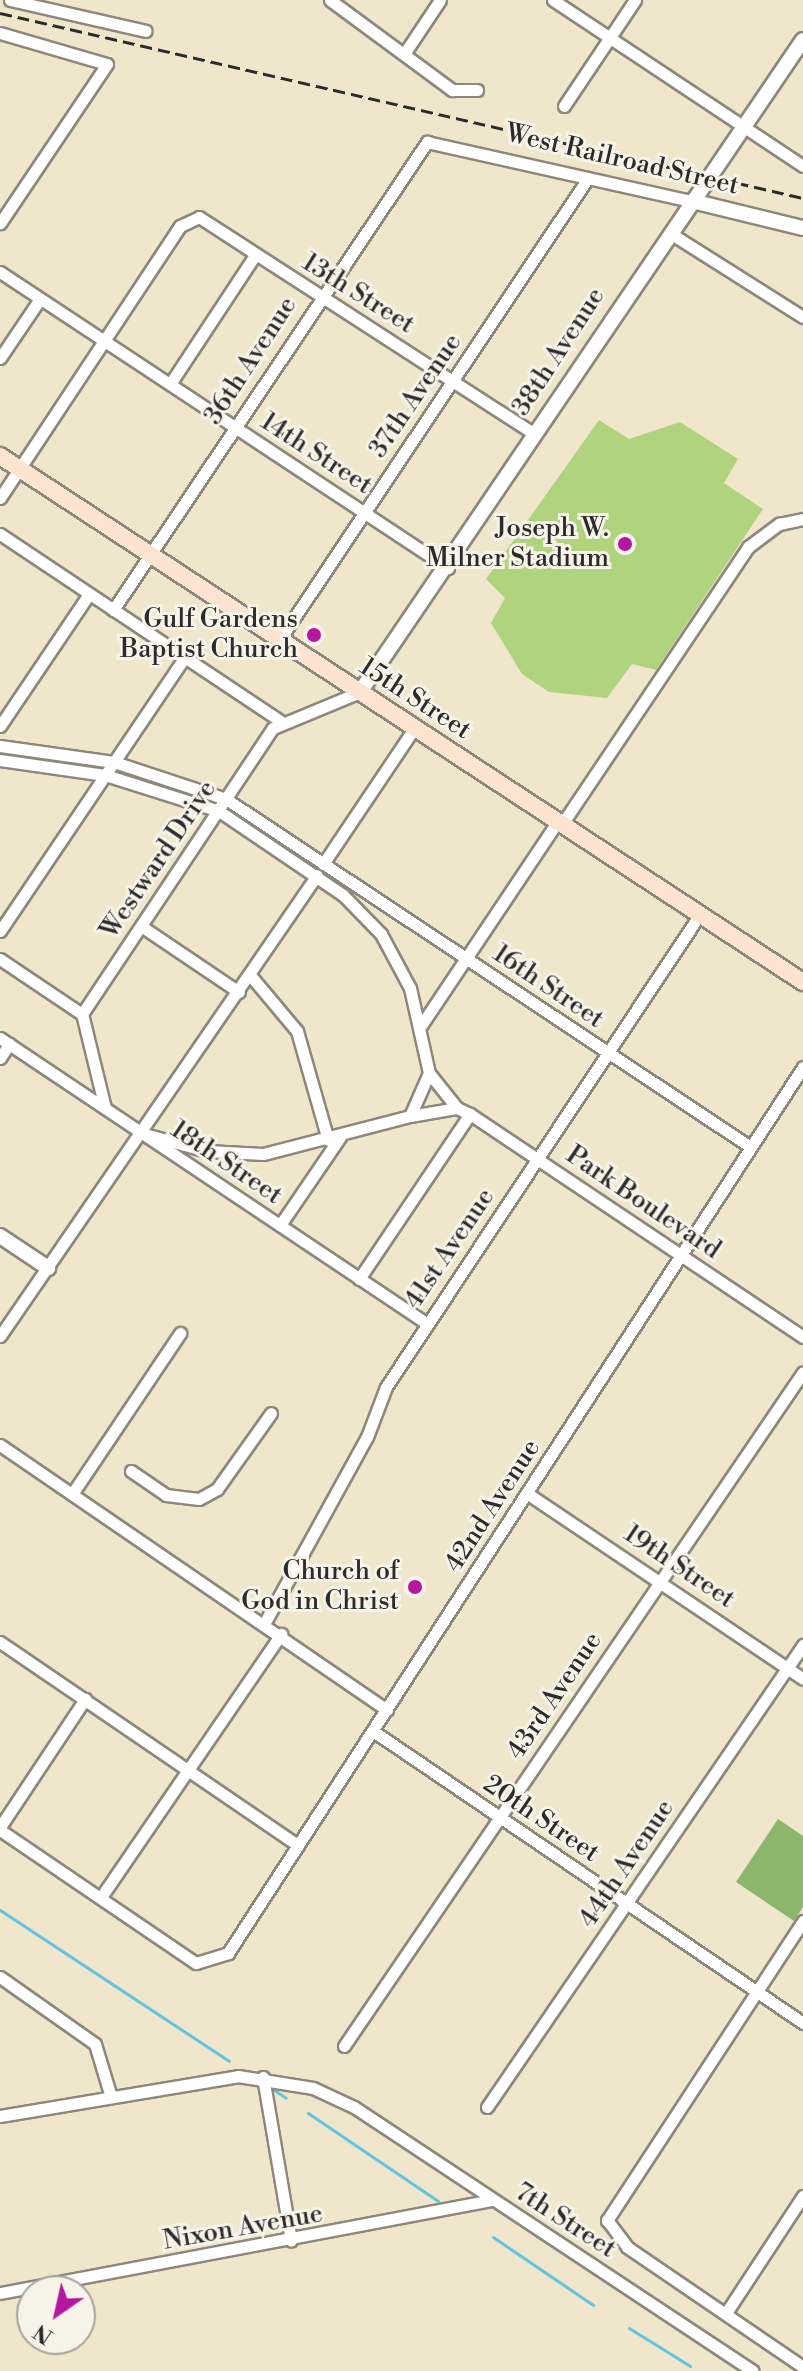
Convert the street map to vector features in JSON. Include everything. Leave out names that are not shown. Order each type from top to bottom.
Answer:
[{"type":"main road","name":"15th Street","points":[[0,456],[803,982]]},
{"type":"street","points":[[10,0],[146,31]]},
{"type":"street","points":[[330,0],[406,51],[460,95],[477,90]]},
{"type":"street","points":[[406,51],[440,0]]},
{"type":"street","name":"West Railroad Street","points":[[553,0],[803,166]]},
{"type":"street","points":[[564,106],[635,0]]},
{"type":"street","points":[[0,33],[107,64],[0,223]]},
{"type":"street","name":"38th Avenue","points":[[360,692],[448,568],[534,434],[803,40]]},
{"type":"street","name":"West Railroad Street","points":[[430,141],[803,228]]},
{"type":"street","name":"36th Avenue","points":[[113,610],[320,297],[430,141]]},
{"type":"street","name":"37th Avenue","points":[[280,639],[588,178]]},
{"type":"street","name":"13th Street","points":[[105,342],[180,226],[199,217],[534,434]]},
{"type":"street","points":[[670,233],[801,311]]},
{"type":"street","points":[[170,384],[255,255]]},
{"type":"street","name":"14th Street","points":[[0,272],[448,568]]},
{"type":"street","points":[[0,358],[40,299]]},
{"type":"street","points":[[0,498],[105,342]]},
{"type":"street","points":[[422,1024],[748,547],[779,524],[803,519]]},
{"type":"street","points":[[0,534],[280,721],[360,692]]},
{"type":"street","points":[[0,726],[89,594]]},
{"type":"street","points":[[0,931],[184,658]]},
{"type":"street","name":"Westward Drive","points":[[82,1014],[280,721]]},
{"type":"street","points":[[0,746],[114,762],[226,799],[323,864],[415,727]]},
{"type":"street","points":[[0,760],[105,775],[219,811],[317,875],[378,900]]},
{"type":"street","name":"16th Street","points":[[323,864],[749,1146]]},
{"type":"street","points":[[0,1336],[144,1134],[317,875]]},
{"type":"street","points":[[317,875],[392,950],[422,1024],[429,1073],[410,1116]]},
{"type":"street","name":"41st Avenue","points":[[264,1624],[426,1323],[700,914]]},
{"type":"street","points":[[141,926],[239,992]]},
{"type":"street","points":[[0,959],[82,1014],[105,1108]]},
{"type":"street","points":[[250,975],[297,1031],[334,1138]]},
{"type":"street","points":[[0,1058],[5,1041]]},
{"type":"street","name":"18th Street","points":[[5,1041],[426,1323]]},
{"type":"street","name":"42nd Avenue","points":[[101,1897],[196,1963],[213,1962],[228,1953],[803,1067]]},
{"type":"street","name":"Park Boulevard","points":[[429,1073],[457,1108],[538,1158],[803,1337]]},
{"type":"street","points":[[144,1134],[241,1155],[334,1138],[410,1116],[457,1108]]},
{"type":"street","points":[[359,1279],[470,1114]]},
{"type":"street","points":[[280,1225],[334,1138]]},
{"type":"street","points":[[0,1236],[48,1268]]},
{"type":"street","points":[[72,1494],[180,1333]]},
{"type":"street","name":"43rd Avenue","points":[[344,2046],[803,1372]]},
{"type":"street","points":[[131,1471],[166,1495],[199,1499],[217,1489],[271,1413]]},
{"type":"street","points":[[0,1445],[281,1634],[387,1710]]},
{"type":"street","name":"19th Street","points":[[528,1494],[803,1679]]},
{"type":"street","points":[[85,1699],[0,1828],[101,1897],[281,1634]]},
{"type":"street","points":[[0,1642],[298,1845]]},
{"type":"street","name":"44th Avenue","points":[[487,2107],[803,1645]]},
{"type":"street","name":"20th Street","points":[[373,1731],[803,2023]]},
{"type":"street","points":[[803,1921],[610,2208],[608,2225],[627,2247],[803,2367]]},
{"type":"street","points":[[0,1977],[95,2044],[111,2097]]},
{"type":"street","points":[[0,2116],[111,2097],[263,2077],[291,2241]]},
{"type":"street","name":"7th Street","points":[[263,2077],[354,2107],[753,2371]]},
{"type":"street","points":[[726,2313],[803,2196]]},
{"type":"street","name":"Nixon Avenue","points":[[0,2293],[291,2241],[492,2200]]},
{"type":"green space","name":"Joseph W. Milner Stadium","points":[[599,420],[629,439],[680,422],[738,459],[724,483],[763,509],[656,670],[632,664],[607,698],[549,692],[522,674],[491,623],[505,598],[486,579]]},
{"type":"green space","points":[[778,1819],[803,1836],[803,1907],[794,1921],[736,1882]]},
{"type":"waterway","points":[[0,1910],[229,2061]]},
{"type":"waterway","points":[[274,2090],[286,2098]]},
{"type":"waterway","points":[[308,2113],[438,2201]]},
{"type":"waterway","points":[[493,2237],[593,2305]]},
{"type":"waterway","points":[[629,2328],[690,2366]]},
{"type":"railway","points":[[0,13],[803,198]]},
{"type":"place","name":"Joseph W. Milner Stadium","points":[[625,544]]},
{"type":"place","name":"Gulf Gardens Baptist Church","points":[[314,635]]},
{"type":"place","name":"Church of God in Christ","points":[[415,1587]]}]
